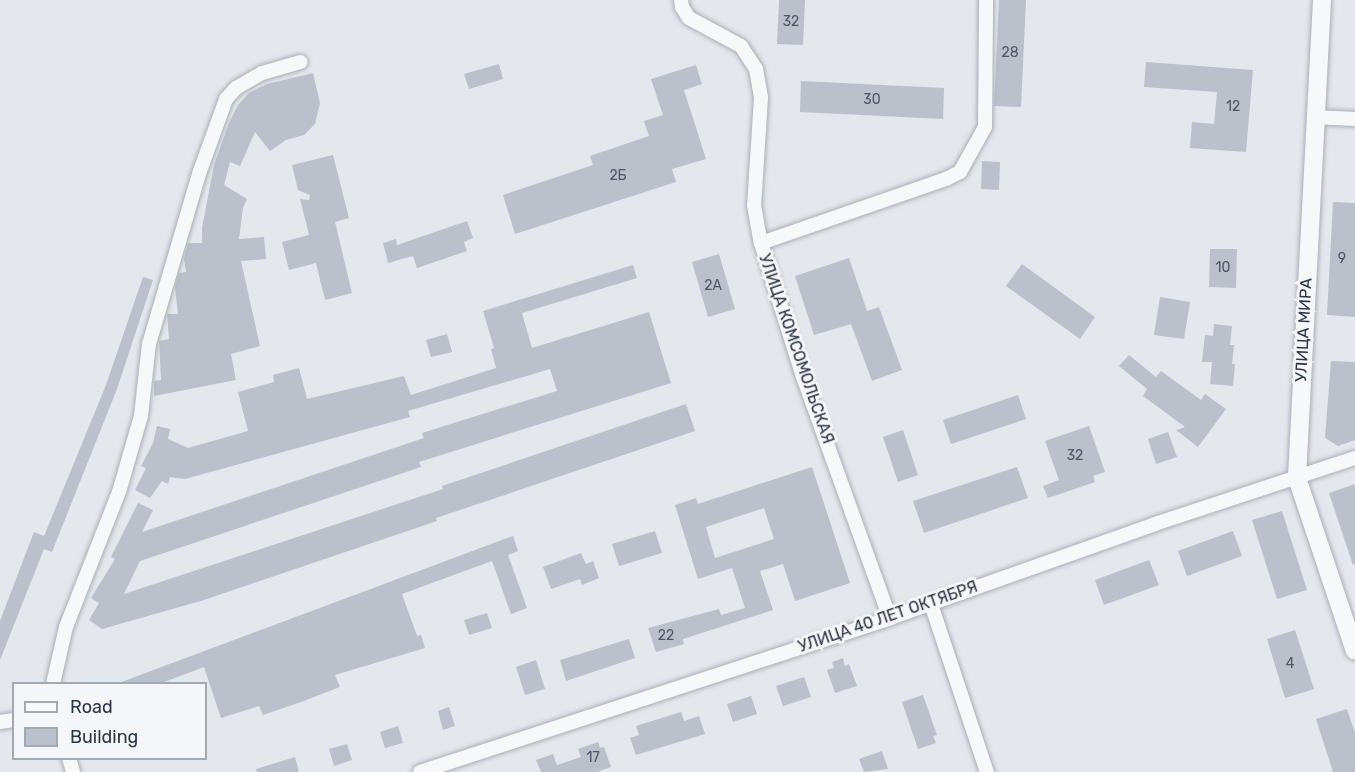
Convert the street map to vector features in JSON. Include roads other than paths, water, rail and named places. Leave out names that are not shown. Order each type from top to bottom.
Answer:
[{"type":"street","name":"УЛИЦА КОМСОМОЛЬСКАЯ","points":[[681,0],[682,7],[690,18],[741,46],[756,69],[761,98],[754,206],[761,243],[803,377],[890,618]]},
{"type":"street","points":[[761,243],[946,179],[960,172],[985,127],[986,0]]},
{"type":"street","name":"УЛИЦА МИРА","points":[[1322,0],[1314,117],[1297,478],[1355,651]]},
{"type":"street","points":[[53,682],[66,627],[119,492],[141,416],[149,344],[200,171],[226,99],[236,88],[262,74],[300,62]]},
{"type":"street","points":[[1314,117],[1355,119]]},
{"type":"street","name":"УЛИЦА 40 ЛЕТ ОКТЯБРЯ","points":[[420,772],[890,618],[1155,524],[1355,458]]},
{"type":"street","points":[[931,604],[982,771]]}]
